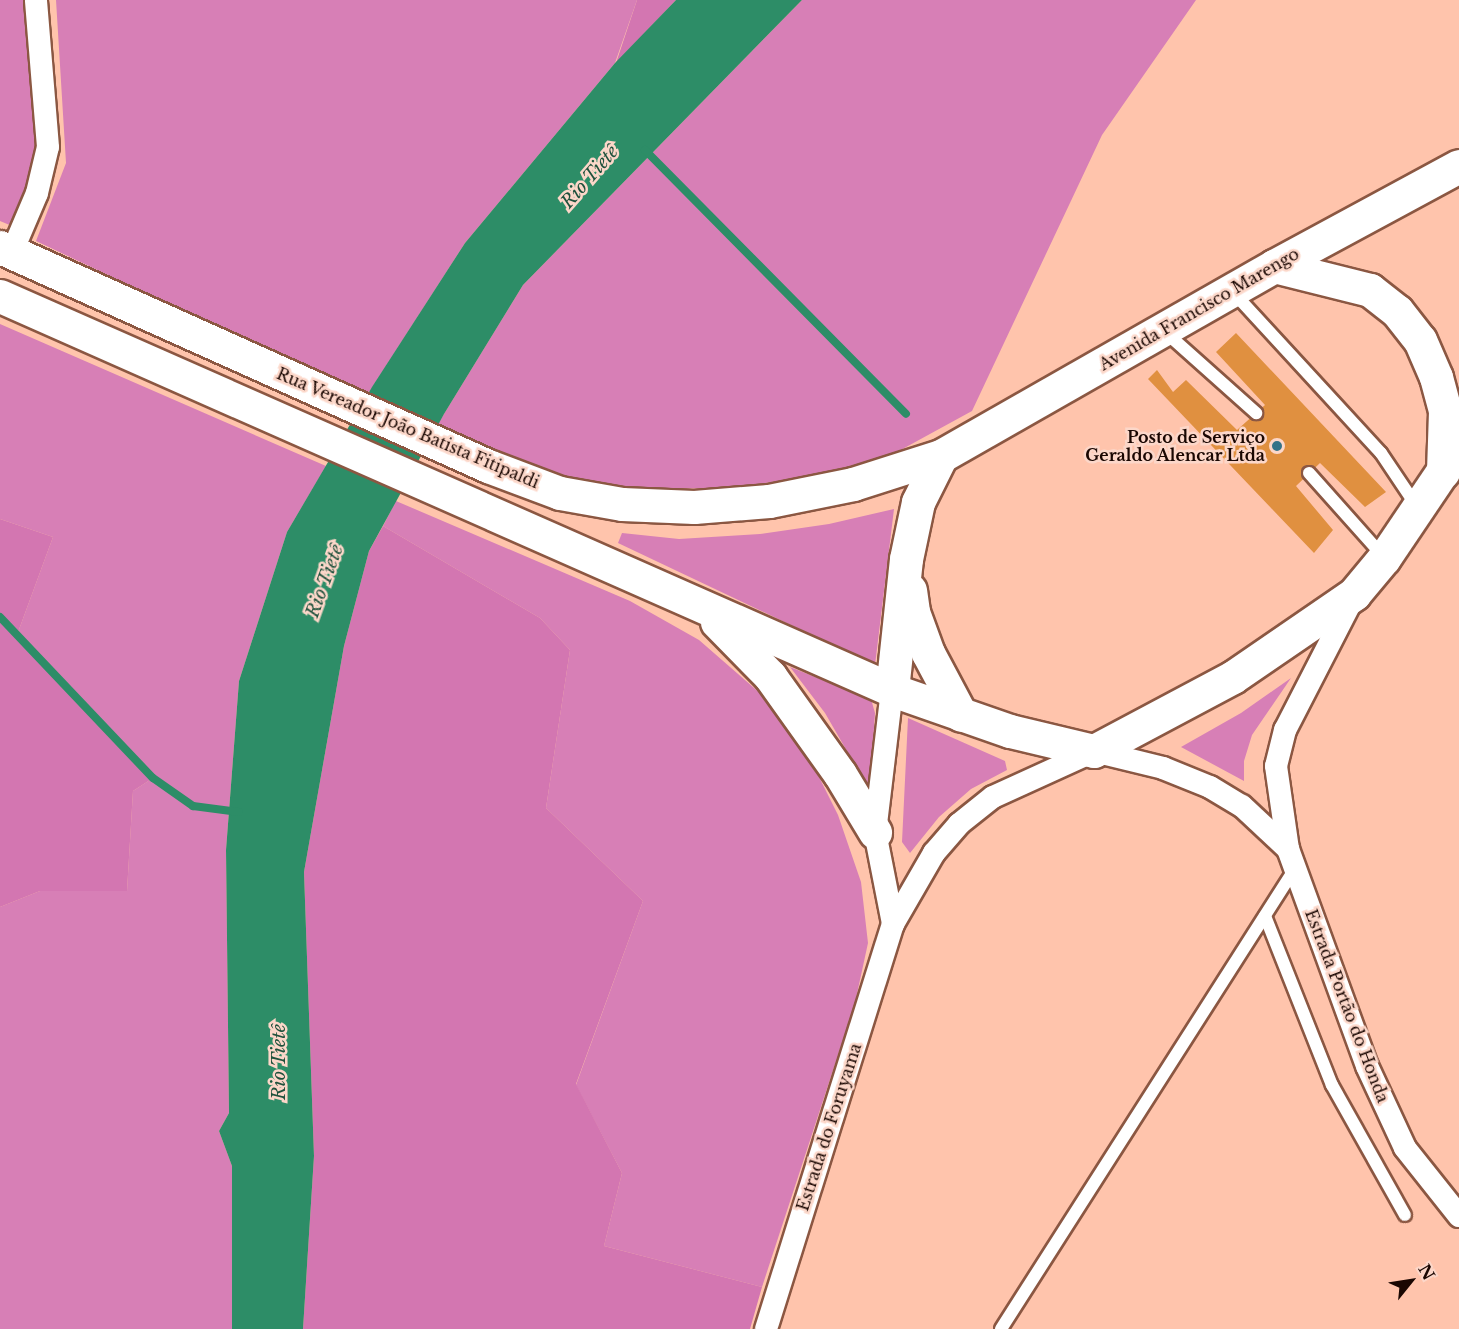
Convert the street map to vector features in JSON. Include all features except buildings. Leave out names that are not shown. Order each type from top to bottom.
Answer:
[{"type":"main road","name":"Avenida Francisco Marengo","points":[[941,456],[1274,266],[1459,166]]},
{"type":"main road","name":"Rua Vereador João Batista Fitipaldi","points":[[6,250],[212,340],[329,397],[488,466],[560,493],[622,504],[694,507],[769,501],[843,486],[941,456]]},
{"type":"main road","points":[[0,296],[312,435],[475,503],[705,610],[892,690],[961,715],[1094,751],[1233,677],[1354,594],[1384,558],[1451,459],[1445,411],[1436,377],[1420,340],[1397,310],[1370,290],[1274,266]]},
{"type":"main road","points":[[892,690],[906,559],[918,502],[941,456]]},
{"type":"main road","points":[[906,559],[913,612],[928,653],[961,715]]},
{"type":"main road","points":[[705,610],[770,676],[840,774],[875,832]]},
{"type":"street","points":[[6,250],[37,193],[48,147],[36,0]]},
{"type":"street","points":[[1291,859],[1276,766],[1297,702],[1354,594]]},
{"type":"street","points":[[892,690],[875,832],[893,924]]},
{"type":"street","points":[[893,924],[934,853],[959,825],[993,797],[1094,751],[1163,768],[1210,787],[1242,806],[1291,859]]},
{"type":"street","name":"Estrada Portão do Honda","points":[[1291,859],[1367,1066],[1405,1148],[1459,1216]]},
{"type":"street","name":"Estrada do Foruyama","points":[[766,1329],[893,924]]},
{"type":"lane","points":[[1231,291],[1381,453],[1418,509]]},
{"type":"lane","points":[[1162,330],[1256,413]]},
{"type":"lane","points":[[1309,474],[1384,558]]},
{"type":"lane","points":[[1001,1329],[1265,916],[1291,859]]},
{"type":"lane","points":[[1265,916],[1332,1085],[1405,1215]]},
{"type":"shaded area","points":[[0,0],[30,0],[44,157],[12,226],[0,221]]},
{"type":"shaded area","points":[[56,0],[637,0],[615,63],[465,243],[366,397],[36,241],[66,163]]},
{"type":"shaded area","points":[[637,0],[676,0],[616,63]]},
{"type":"shaded area","points":[[802,0],[1196,0],[1102,135],[972,411],[886,458],[817,475],[734,488],[629,489],[556,474],[436,427],[523,285]]},
{"type":"shaded area","points":[[0,324],[326,466],[287,532],[239,681],[226,850],[229,1113],[219,1131],[232,1166],[232,1329],[0,1329],[0,907],[40,891],[127,891],[133,791],[153,778],[17,635],[53,537],[0,519]]},
{"type":"shaded area","points":[[396,501],[630,601],[699,640],[761,694],[807,753],[838,815],[861,882],[868,943],[855,1003],[762,1287],[604,1246],[622,1173],[576,1085],[643,901],[546,808],[570,650],[540,618],[383,526]]},
{"type":"shaded area","points":[[894,509],[875,665],[618,543],[622,533],[679,539],[760,534],[829,524]]},
{"type":"shaded area","points":[[0,519],[53,537],[17,635],[153,778],[133,791],[127,891],[40,891],[0,907]]},
{"type":"shaded area","points":[[383,526],[540,618],[570,650],[546,808],[643,901],[576,1084],[622,1173],[604,1246],[762,1287],[750,1329],[303,1329],[314,1156],[304,872],[344,646],[369,551]]},
{"type":"shaded area","points":[[790,667],[871,699],[875,713],[870,791],[825,713]]},
{"type":"shaded area","points":[[1291,678],[1252,735],[1244,761],[1244,781],[1181,747],[1241,713]]},
{"type":"shaded area","points":[[908,718],[1005,761],[1007,770],[971,789],[939,817],[910,853],[902,842]]},
{"type":"water","name":"Rio Tietê","points":[[676,0],[802,0],[523,285],[444,414],[369,551],[344,646],[304,872],[314,1156],[303,1329],[232,1329],[232,1166],[219,1131],[229,1113],[226,850],[239,681],[287,532],[372,387],[465,243],[615,63]]},
{"type":"waterway","points":[[645,150],[906,414]]},
{"type":"waterway","points":[[0,617],[153,778],[193,806],[239,812]]},
{"type":"place","name":"Posto de Serviço Geraldo Alencar Ltda","points":[[1277,446]]}]
